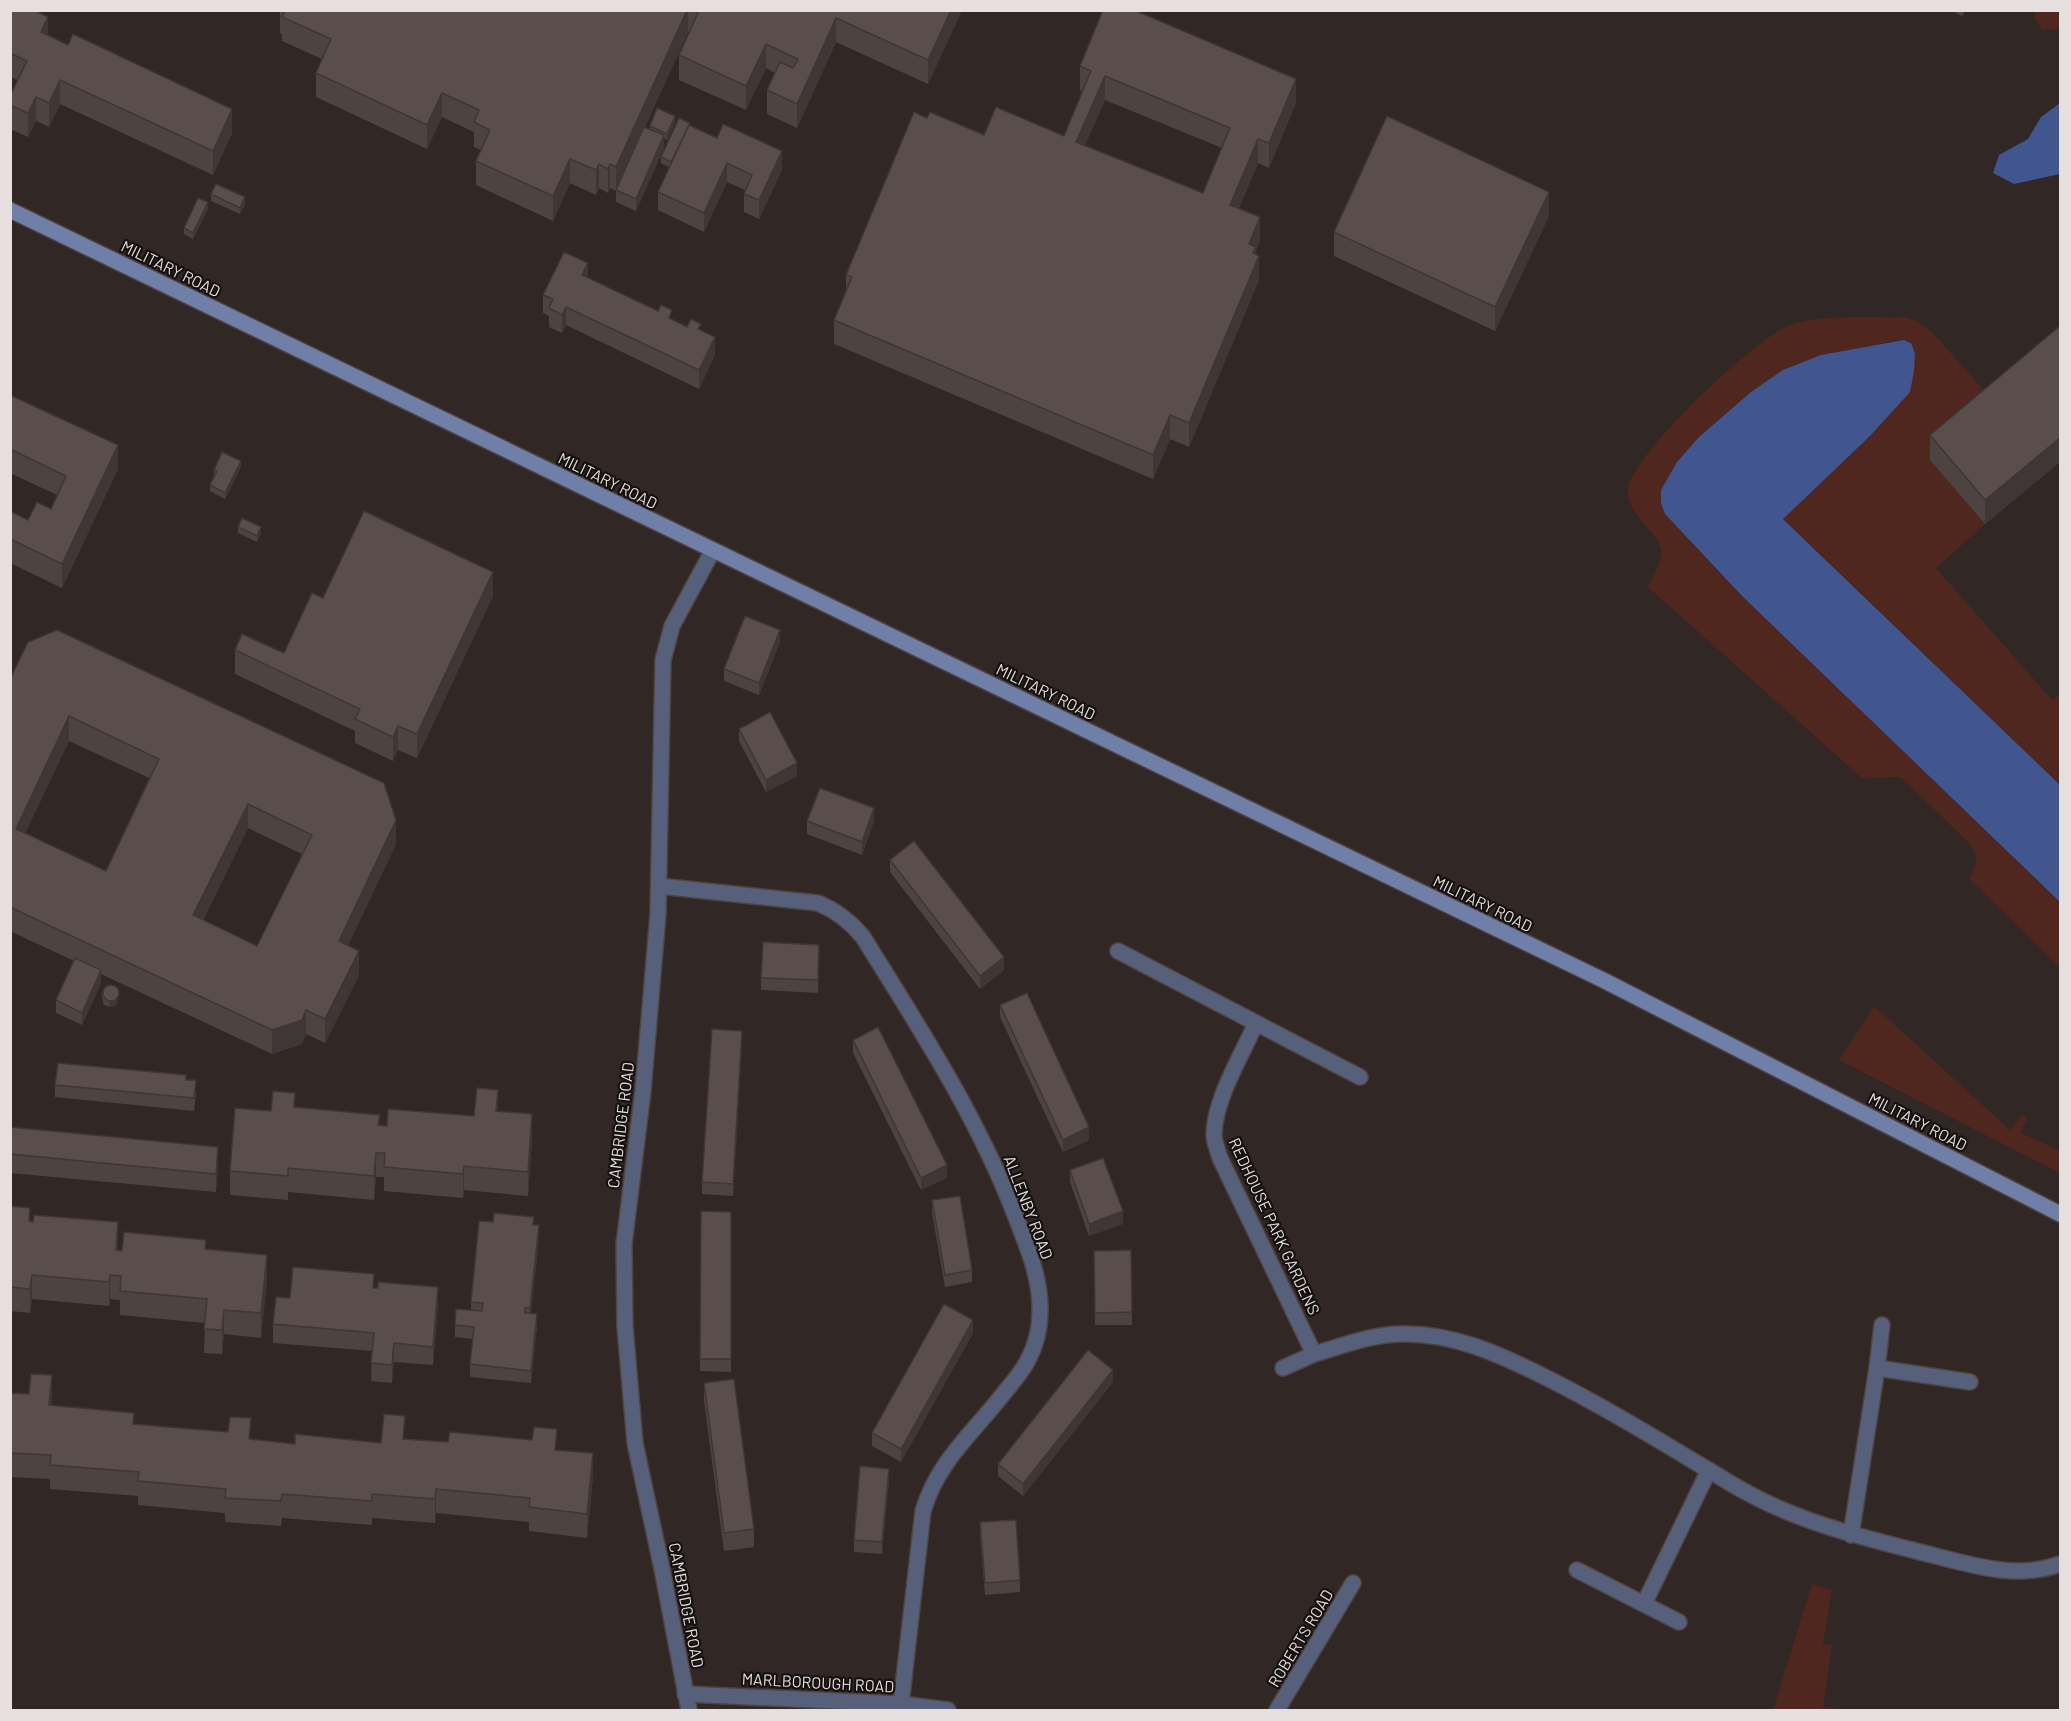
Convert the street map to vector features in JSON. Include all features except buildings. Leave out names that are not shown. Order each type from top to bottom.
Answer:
[{"type":"street","name":"MILITARY ROAD","points":[[10,210],[1594,976],[2061,1214]]},
{"type":"street","name":"CAMBRIDGE ROAD","points":[[689,1710],[662,1569],[634,1443],[625,1327],[624,1244],[643,1091],[659,886],[664,653],[672,626],[713,550]]},
{"type":"street","name":"ALLENBY ROAD","points":[[659,886],[818,903],[832,909],[855,926],[964,1105],[996,1168],[1034,1268],[1040,1312],[1035,1343],[1028,1360],[998,1401],[943,1465],[928,1493],[923,1511],[901,1704]]},
{"type":"street","points":[[1118,951],[1360,1077]]},
{"type":"street","name":"REDHOUSE PARK GARDENS","points":[[1256,1023],[1225,1092],[1217,1116],[1214,1137],[1220,1158],[1314,1354]]},
{"type":"street","points":[[1851,1535],[1882,1325]]},
{"type":"street","points":[[1283,1368],[1314,1354],[1375,1337],[1401,1334],[1436,1335],[1502,1356],[1570,1390],[1744,1491],[1784,1510],[1851,1535],[2003,1571],[2041,1570],[2061,1564]]},
{"type":"street","points":[[1877,1368],[1970,1382]]},
{"type":"street","points":[[1644,1604],[1709,1470]]},
{"type":"street","points":[[1577,1570],[1678,1622]]},
{"type":"street","name":"ROBERTS ROAD","points":[[1277,1710],[1353,1583]]},
{"type":"street","name":"MARLBOROUGH ROAD","points":[[685,1694],[901,1704],[948,1710]]},
{"type":"shaded area","points":[[2036,11],[2060,11],[2060,29],[2042,30],[2034,17]]},
{"type":"shaded area","points":[[1902,317],[1915,320],[1934,334],[1996,404],[1985,524],[1936,568],[2052,700],[2060,695],[2060,785],[1783,518],[1869,437],[1914,371],[1915,353],[1911,342],[1893,341],[1805,361],[1783,370],[1751,392],[1699,437],[1677,462],[1661,490],[1665,514],[1743,597],[2060,902],[2060,968],[1969,878],[1976,861],[1970,844],[1902,778],[1862,778],[1648,587],[1660,562],[1660,545],[1633,509],[1628,490],[1634,474],[1670,427],[1749,352],[1788,326],[1829,318]]},
{"type":"shaded area","points":[[1874,1006],[2010,1130],[2023,1115],[2027,1117],[2021,1133],[2060,1151],[2060,1173],[1839,1060]]},
{"type":"shaded area","points":[[1812,1584],[1832,1590],[1823,1644],[1832,1645],[1823,1707],[1844,1710],[1773,1710]]},
{"type":"water","points":[[2060,103],[2060,174],[2014,184],[1993,173],[1999,155],[2028,139],[2041,117]]},
{"type":"water","points":[[1904,340],[1911,343],[1915,353],[1910,392],[1869,437],[1783,519],[2060,785],[2060,902],[1743,597],[1665,514],[1661,503],[1661,490],[1677,462],[1699,437],[1751,392],[1783,370],[1821,355]]}]
